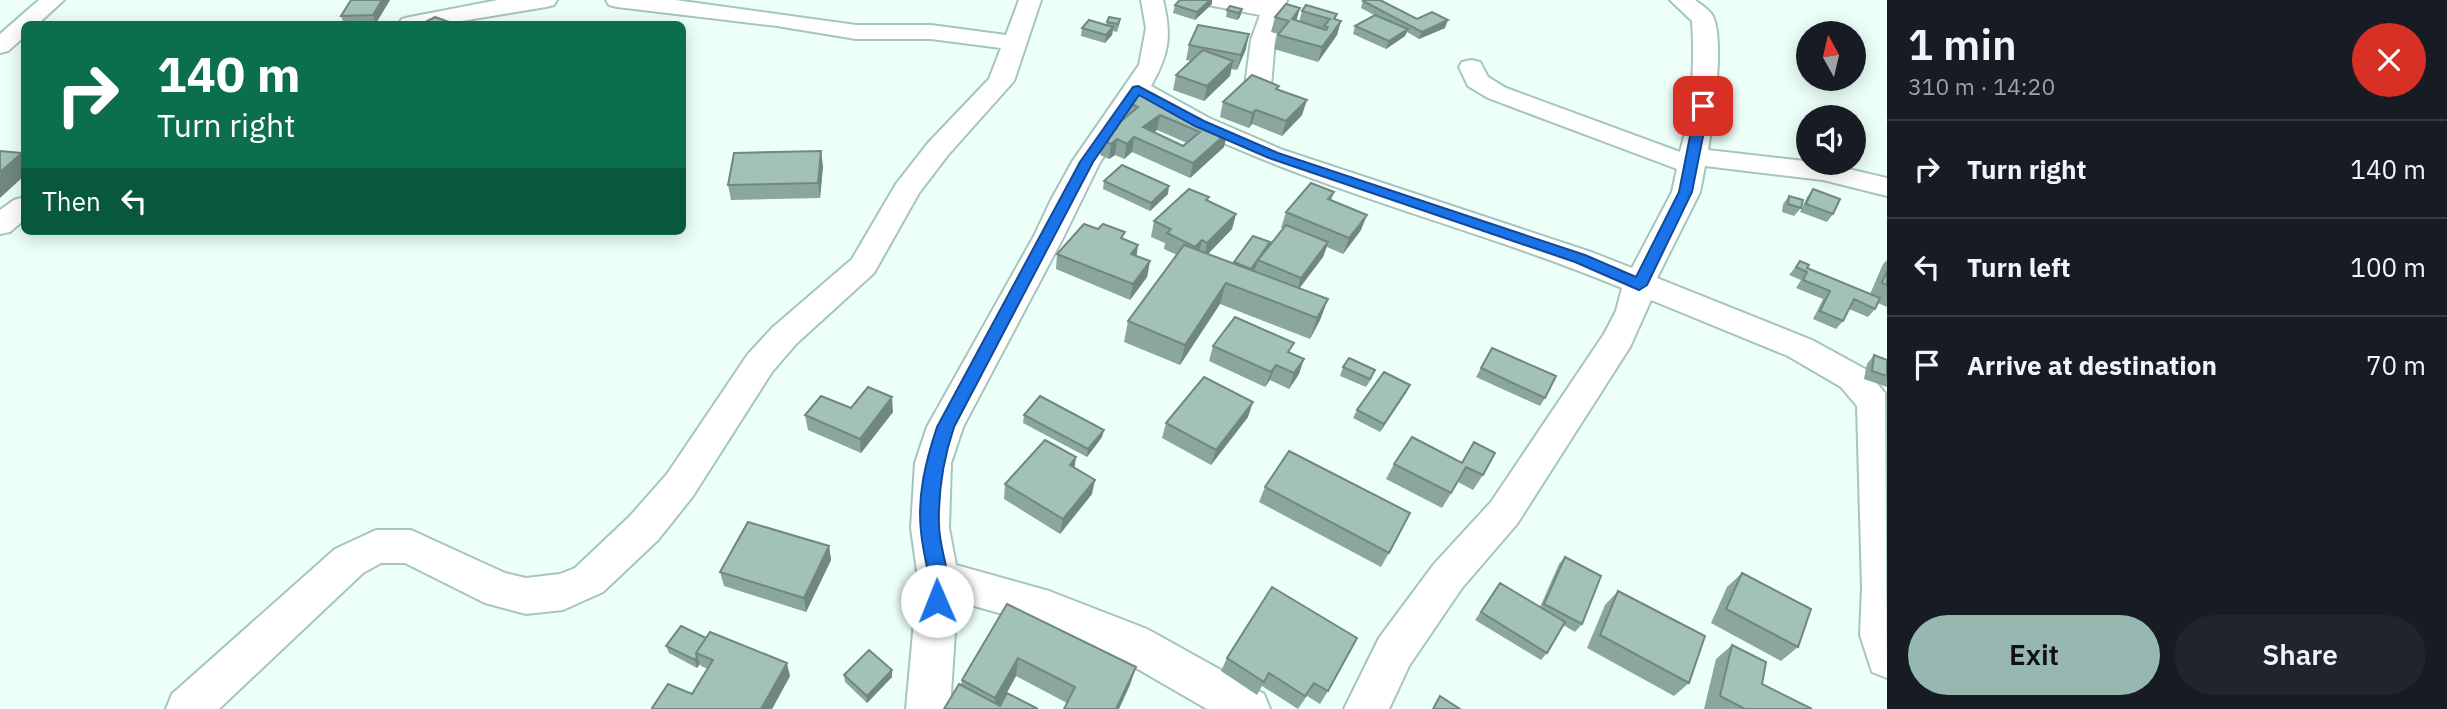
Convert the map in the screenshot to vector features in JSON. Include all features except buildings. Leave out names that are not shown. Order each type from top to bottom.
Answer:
[{"type":"street","points":[[29,21],[53,0]]},
{"type":"street","points":[[430,21],[509,9],[546,0]]},
{"type":"street","points":[[617,0],[777,19],[856,32],[931,32],[1015,43]]},
{"type":"street","points":[[188,709],[349,561],[366,550],[386,545],[411,547],[499,590],[526,596],[563,593],[589,580],[644,528],[680,485],[760,363],[784,335],[863,266],[906,190],[938,149],[1001,81],[1030,0]]},
{"type":"street","points":[[928,709],[938,578],[930,528],[933,463],[945,427],[1086,162],[1138,89],[1151,65],[1158,28],[1152,0]]},
{"type":"street","points":[[1216,0],[1274,5],[1263,40],[1258,86]]},
{"type":"street","points":[[1366,709],[1394,652],[1413,623],[1448,576],[1504,513],[1618,339],[1632,311],[1639,285],[1686,192],[1701,124],[1705,41],[1703,19],[1681,0]]},
{"type":"street","points":[[0,46],[21,28]]},
{"type":"street","points":[[1471,67],[1477,81],[1497,93],[1691,160],[1834,174],[1887,187]]},
{"type":"street","points":[[1138,89],[1200,124],[1273,156],[1580,259],[1800,348],[1840,369],[1862,387],[1873,402],[1882,443],[1881,635],[1887,658]]},
{"type":"street","points":[[0,225],[21,208]]},
{"type":"street","points":[[938,578],[1049,608],[1132,643],[1248,709]]},
{"type":"route","points":[[937,601],[938,578],[930,528],[931,491],[933,463],[945,427],[981,365],[1086,162],[1138,89],[1200,124],[1273,156],[1580,259],[1639,285],[1686,192],[1703,106]]}]
